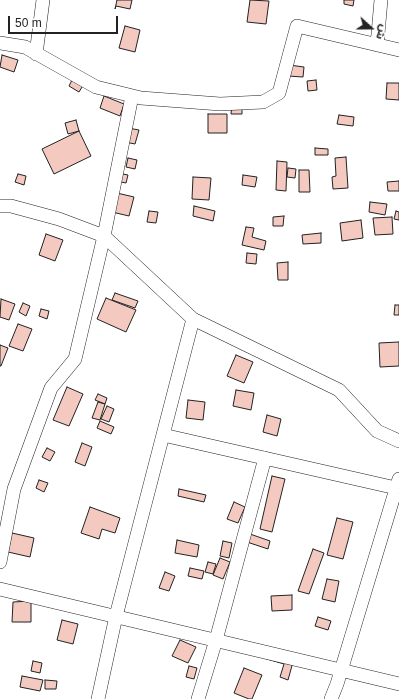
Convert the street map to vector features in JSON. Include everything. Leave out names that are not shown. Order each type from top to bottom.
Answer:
[{"type":"street","points":[[36,54],[43,0]]},
{"type":"street","points":[[377,45],[382,0]]},
{"type":"street","points":[[0,42],[25,47],[96,87],[141,98],[220,104],[263,102],[279,93],[297,26],[399,50]]},
{"type":"street","points":[[0,562],[14,489],[51,388],[75,359],[104,236],[132,96]]},
{"type":"street","points":[[0,206],[11,206],[59,219],[104,236],[193,319],[339,390],[377,431],[399,441]]},
{"type":"street","points":[[98,699],[116,616],[193,319]]},
{"type":"street","points":[[163,435],[265,458],[398,484],[331,699]]},
{"type":"street","points":[[198,699],[216,640],[265,458]]},
{"type":"street","points":[[0,589],[399,684]]},
{"type":"building","points":[[117,0],[132,0],[130,9],[116,6],[115,9]]},
{"type":"building","points":[[250,0],[269,1],[266,24],[247,22]]},
{"type":"building","points":[[344,0],[354,0],[353,6],[344,4]]},
{"type":"building","points":[[125,26],[140,30],[135,52],[119,48]]},
{"type":"building","points":[[2,55],[18,60],[14,72],[0,67]]},
{"type":"building","points":[[289,65],[304,67],[303,77],[288,76]]},
{"type":"building","points":[[74,76],[85,82],[79,92],[69,86]]},
{"type":"building","points":[[316,80],[317,90],[308,91],[307,81]]},
{"type":"building","points":[[387,83],[399,83],[399,100],[386,99]]},
{"type":"building","points":[[104,96],[124,104],[120,116],[100,108]]},
{"type":"building","points":[[232,104],[242,104],[242,114],[231,114]]},
{"type":"building","points":[[208,114],[227,114],[227,133],[208,133]]},
{"type":"building","points":[[339,115],[354,117],[353,126],[337,124]]},
{"type":"building","points":[[76,120],[79,131],[68,134],[65,123]]},
{"type":"building","points":[[128,128],[139,130],[135,144],[125,142]]},
{"type":"building","points":[[79,131],[91,156],[54,174],[42,149]]},
{"type":"building","points":[[315,148],[328,149],[328,155],[315,155]]},
{"type":"building","points":[[346,157],[348,188],[333,189],[332,177],[336,176],[335,158]]},
{"type":"building","points":[[128,158],[137,160],[135,169],[126,167]]},
{"type":"building","points":[[277,161],[287,162],[286,191],[276,190]]},
{"type":"building","points":[[288,168],[296,169],[295,178],[287,177]]},
{"type":"building","points":[[299,170],[309,170],[310,192],[299,192]]},
{"type":"building","points":[[118,173],[128,175],[126,183],[116,181]]},
{"type":"building","points":[[18,174],[26,176],[24,185],[15,182]]},
{"type":"building","points":[[243,175],[257,177],[255,187],[242,185]]},
{"type":"building","points":[[193,177],[211,178],[209,200],[192,199]]},
{"type":"building","points":[[399,181],[399,191],[388,191],[387,182]]},
{"type":"building","points":[[117,193],[134,197],[129,216],[112,212]]},
{"type":"building","points":[[370,202],[387,204],[385,215],[369,212]]},
{"type":"building","points":[[194,206],[215,211],[213,221],[193,216]]},
{"type":"building","points":[[149,211],[158,212],[156,223],[147,222]]},
{"type":"building","points":[[396,211],[399,212],[399,220],[394,219]]},
{"type":"building","points":[[284,216],[283,226],[273,226],[273,217]]},
{"type":"building","points":[[392,217],[393,234],[375,235],[373,218]]},
{"type":"building","points":[[361,220],[363,238],[342,241],[340,223]]},
{"type":"building","points":[[246,227],[254,228],[252,237],[266,241],[264,250],[242,245]]},
{"type":"building","points":[[321,233],[321,243],[303,244],[302,235]]},
{"type":"building","points":[[46,234],[63,240],[55,261],[39,255]]},
{"type":"building","points":[[247,253],[257,254],[256,264],[246,263]]},
{"type":"building","points":[[288,262],[288,280],[278,280],[277,263]]},
{"type":"building","points":[[115,293],[138,301],[135,308],[112,300]]},
{"type":"building","points":[[106,298],[136,310],[126,332],[97,319]]},
{"type":"building","points":[[1,299],[15,304],[9,320],[0,317]]},
{"type":"building","points":[[23,303],[30,306],[26,316],[19,312]]},
{"type":"building","points":[[395,305],[399,305],[399,315],[394,315]]},
{"type":"building","points":[[41,309],[49,311],[47,319],[39,316]]},
{"type":"building","points":[[18,324],[32,329],[23,351],[9,346]]},
{"type":"building","points":[[399,342],[399,366],[380,367],[379,343]]},
{"type":"building","points":[[0,345],[8,348],[1,366],[0,366]]},
{"type":"building","points":[[236,355],[253,362],[244,383],[227,376]]},
{"type":"building","points":[[67,387],[83,394],[69,426],[53,420]]},
{"type":"building","points":[[236,390],[254,393],[251,410],[233,406]]},
{"type":"building","points":[[98,394],[107,398],[105,404],[95,400]]},
{"type":"building","points":[[188,400],[205,402],[203,420],[186,418]]},
{"type":"building","points":[[98,402],[105,404],[100,420],[92,418]]},
{"type":"building","points":[[107,406],[114,409],[109,422],[101,419]]},
{"type":"building","points":[[267,415],[281,419],[277,436],[263,432]]},
{"type":"building","points":[[100,421],[114,427],[111,434],[97,428]]},
{"type":"building","points":[[82,443],[92,447],[85,466],[75,462]]},
{"type":"building","points":[[47,448],[55,452],[50,461],[42,457]]},
{"type":"building","points":[[272,476],[285,479],[272,532],[260,529]]},
{"type":"building","points":[[39,480],[48,483],[44,492],[36,488]]},
{"type":"building","points":[[179,489],[206,495],[204,502],[178,496]]},
{"type":"building","points":[[234,502],[245,507],[238,523],[227,519]]},
{"type":"building","points":[[90,507],[120,518],[115,533],[102,529],[99,539],[81,533]]},
{"type":"building","points":[[337,518],[353,522],[343,559],[327,555]]},
{"type":"building","points":[[12,533],[34,538],[30,557],[8,552]]},
{"type":"building","points":[[250,534],[270,541],[268,549],[247,542]]},
{"type":"building","points":[[177,540],[199,545],[197,557],[175,553]]},
{"type":"building","points":[[223,541],[232,543],[229,558],[220,556]]},
{"type":"building","points":[[313,549],[324,553],[309,594],[298,591]]},
{"type":"building","points":[[220,558],[230,562],[223,579],[213,575]]},
{"type":"building","points":[[208,562],[216,564],[213,574],[205,572]]},
{"type":"building","points":[[190,568],[204,571],[202,579],[188,576]]},
{"type":"building","points":[[165,572],[175,576],[169,591],[159,588]]},
{"type":"building","points":[[327,579],[339,581],[335,602],[322,599]]},
{"type":"building","points":[[292,595],[292,610],[272,611],[271,596]]},
{"type":"building","points":[[31,601],[31,622],[12,622],[13,602]]},
{"type":"building","points":[[318,617],[331,621],[328,630],[315,626]]},
{"type":"building","points":[[62,620],[78,624],[73,644],[57,640]]},
{"type":"building","points":[[180,640],[196,647],[188,663],[172,656]]},
{"type":"building","points":[[267,659],[293,662],[288,680],[280,677],[284,664]]},
{"type":"building","points":[[33,661],[42,663],[40,673],[31,671]]},
{"type":"building","points":[[189,666],[197,668],[194,679],[186,677]]},
{"type":"building","points":[[244,668],[262,675],[252,699],[234,693]]},
{"type":"building","points":[[22,676],[43,680],[40,691],[20,687]]},
{"type":"building","points":[[45,680],[57,681],[56,689],[45,689]]}]
